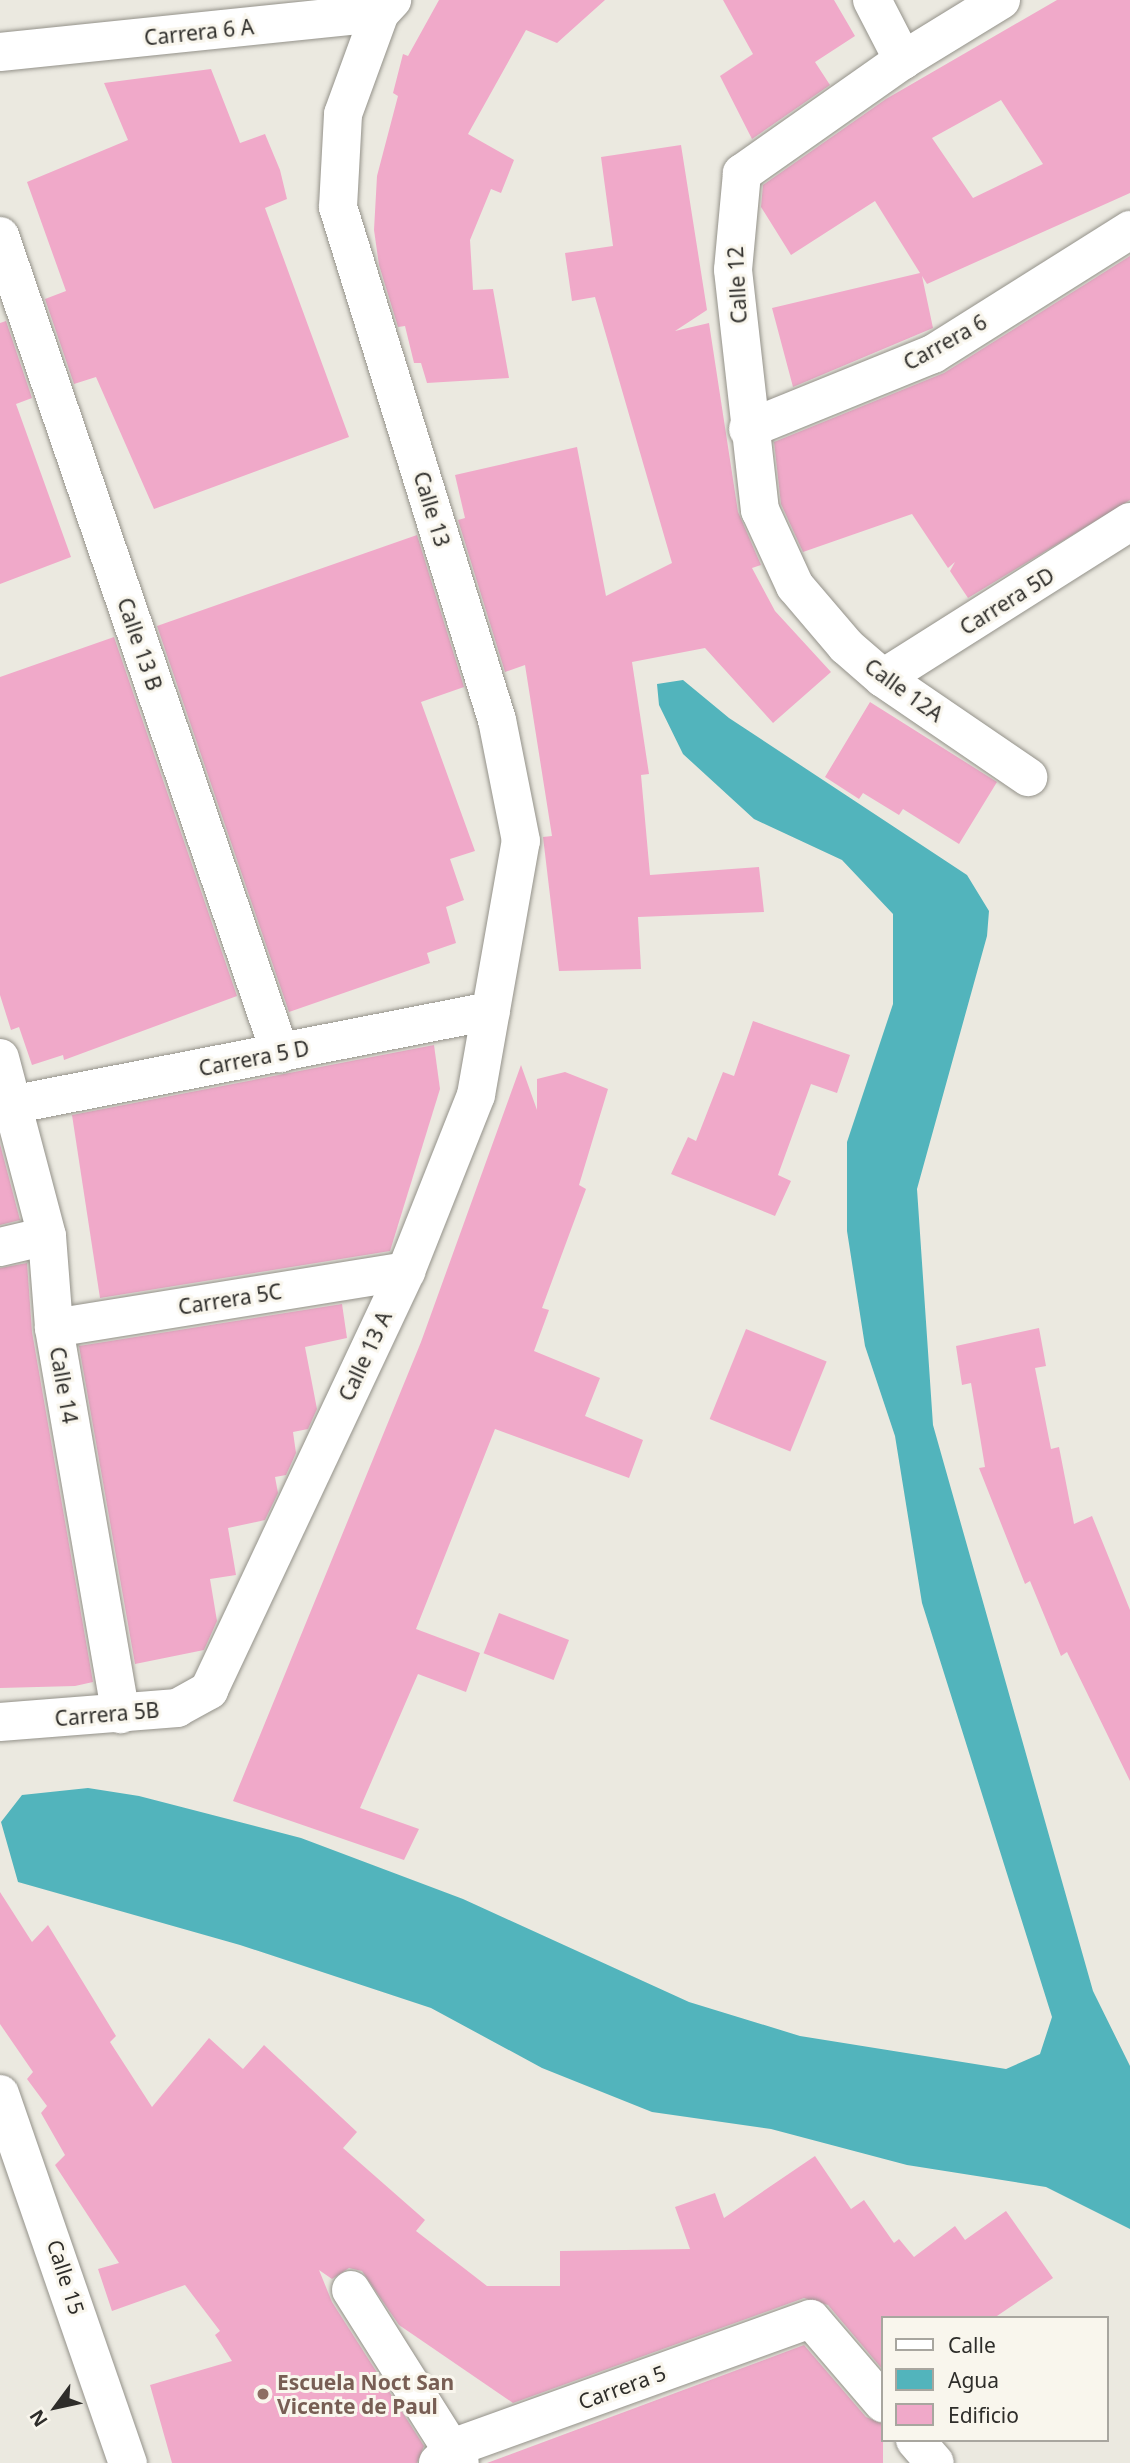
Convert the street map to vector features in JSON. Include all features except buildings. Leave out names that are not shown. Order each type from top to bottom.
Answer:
[{"type":"street","points":[[872,0],[903,60]]},
{"type":"street","name":"Calle 12","points":[[795,586],[760,510],[748,429],[733,270],[742,173],[903,60],[1001,0]]},
{"type":"street","name":"Carrera 6 A","points":[[0,52],[386,6]]},
{"type":"street","name":"Calle 13","points":[[386,6],[343,114],[338,206],[497,720],[521,841],[491,1011]]},
{"type":"street","name":"Carrera 6","points":[[748,429],[933,354],[1130,230]]},
{"type":"street","name":"Calle 13 B","points":[[0,236],[280,1053]]},
{"type":"street","name":"Carrera 5D","points":[[883,678],[1130,522]]},
{"type":"street","name":"Calle 12A","points":[[795,586],[846,646],[883,678],[1028,777]]},
{"type":"street","name":"Carrera 5 D","points":[[16,1104],[491,1011]]},
{"type":"street","name":"Calle 13 A","points":[[209,1690],[406,1271],[476,1095],[491,1011]]},
{"type":"street","name":"Calle 14","points":[[0,1058],[16,1104],[47,1236],[54,1328],[121,1714]]},
{"type":"street","points":[[0,1247],[47,1236]]},
{"type":"street","name":"Carrera 5C","points":[[54,1328],[406,1271]]},
{"type":"street","name":"Carrera 5B","points":[[0,1722],[177,1708],[209,1690]]},
{"type":"street","name":"Calle 15","points":[[0,2094],[128,2463]]},
{"type":"street","points":[[351,2290],[451,2458]]},
{"type":"street","name":"Carrera 5","points":[[451,2458],[811,2319],[881,2401]]},
{"type":"street","points":[[917,2442],[935,2463]]},
{"type":"water","points":[[683,680],[729,718],[967,875],[989,911],[987,936],[917,1189],[933,1425],[1093,1991],[1130,2066],[1130,2229],[1046,2187],[907,2165],[771,2129],[652,2112],[542,2068],[431,2008],[240,1945],[18,1882],[1,1822],[22,1795],[88,1788],[139,1796],[301,1838],[463,1899],[689,2002],[800,2036],[1006,2069],[1040,2054],[1052,2017],[922,1603],[895,1436],[865,1346],[847,1231],[847,1142],[893,1004],[893,914],[842,860],[754,819],[683,754],[659,705],[657,684]]},
{"type":"place","name":"Escuela Noct San Vicente de Paul","points":[[263,2394]]}]
